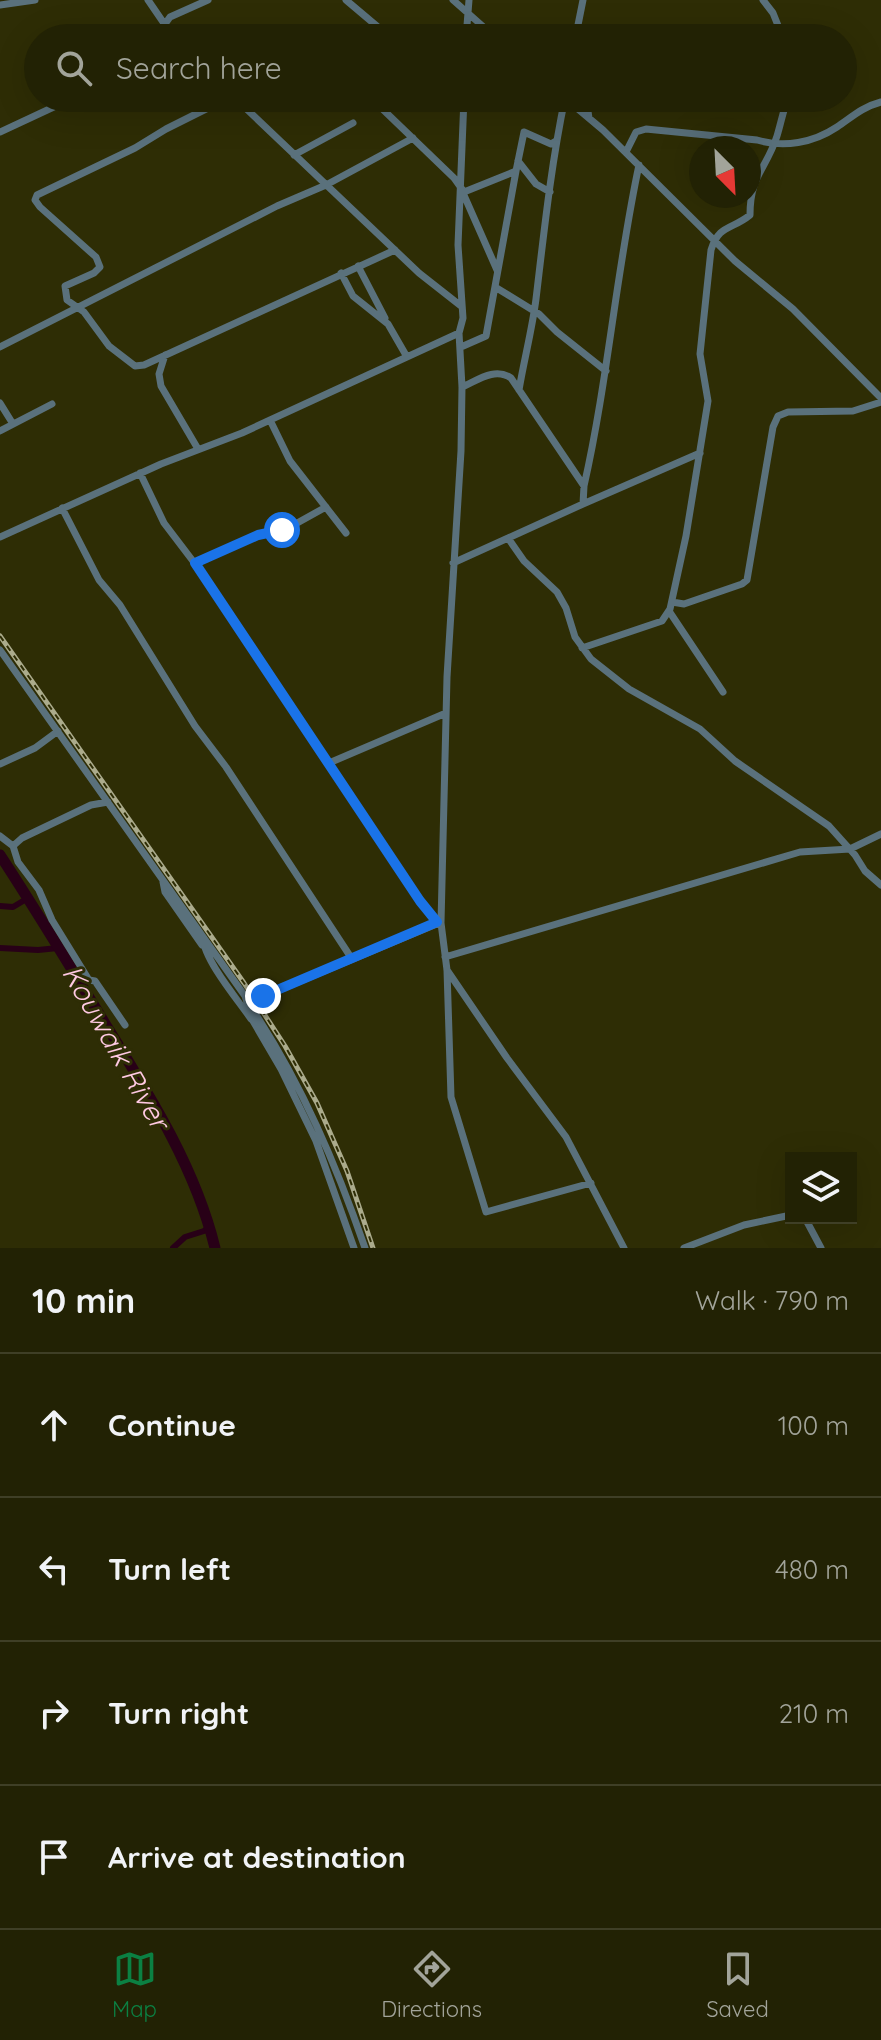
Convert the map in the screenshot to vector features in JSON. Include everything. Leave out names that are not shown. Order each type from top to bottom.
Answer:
[{"type":"street","points":[[0,5],[35,0]]},
{"type":"street","points":[[148,0],[157,17],[165,24],[170,17],[208,0]]},
{"type":"street","points":[[346,0],[374,24]]},
{"type":"street","points":[[453,0],[480,24]]},
{"type":"street","points":[[467,24],[469,0]]},
{"type":"street","points":[[578,24],[583,0]]},
{"type":"street","points":[[763,0],[777,24]]},
{"type":"street","points":[[857,111],[881,102]]},
{"type":"street","points":[[0,132],[43,112]]},
{"type":"street","points":[[200,112],[135,148],[37,195],[35,200],[96,257],[100,267],[94,273],[65,286],[67,300],[79,308],[109,346],[135,366],[395,250]]},
{"type":"street","points":[[249,112],[419,273],[461,306]]},
{"type":"street","points":[[386,112],[454,178],[498,272]]},
{"type":"street","points":[[0,537],[140,473],[270,420],[459,333],[462,329],[458,245],[464,112]]},
{"type":"street","points":[[519,390],[562,112]]},
{"type":"street","points":[[582,112],[735,261],[793,309],[881,398],[853,411],[788,412],[778,416],[773,427],[747,580],[670,607]]},
{"type":"street","points":[[588,112],[589,118]]},
{"type":"street","points":[[582,648],[666,618],[708,401],[700,354],[708,266],[714,238],[724,228],[750,215],[754,181],[773,145],[784,112]]},
{"type":"street","points":[[626,152],[636,132],[646,129],[757,140],[773,145],[810,141],[837,127],[855,112]]},
{"type":"street","points":[[294,155],[353,123]]},
{"type":"street","points":[[461,347],[486,336],[524,132],[551,144],[556,141]]},
{"type":"street","points":[[0,347],[277,206],[326,185],[413,138]]},
{"type":"street","points":[[518,161],[536,184],[550,192]]},
{"type":"street","points":[[583,504],[606,371],[608,335],[639,165]]},
{"type":"street","points":[[461,191],[516,171]]},
{"type":"street","points":[[358,266],[407,357]]},
{"type":"street","points":[[341,273],[353,296],[388,324]]},
{"type":"street","points":[[495,287],[533,311],[606,371]]},
{"type":"street","points":[[459,333],[462,387],[459,503],[453,563],[439,923],[447,970],[451,1097],[486,1212],[591,1183]]},
{"type":"street","points":[[165,355],[159,374],[161,386],[198,449]]},
{"type":"street","points":[[462,387],[501,372],[511,378],[584,486]]},
{"type":"street","points":[[0,403],[13,424]]},
{"type":"street","points":[[0,431],[52,404]]},
{"type":"street","points":[[270,420],[290,461],[346,533]]},
{"type":"street","points":[[453,563],[700,453]]},
{"type":"street","points":[[140,473],[164,523],[195,563],[420,901],[439,923]]},
{"type":"street","points":[[195,563],[258,535],[282,530],[326,507]]},
{"type":"street","points":[[62,508],[99,580],[120,605],[195,726],[226,767],[352,959]]},
{"type":"street","points":[[508,538],[524,561],[557,592],[566,608],[575,637],[591,659],[629,689],[700,729],[744,768],[829,826],[865,871],[881,885]]},
{"type":"street","points":[[670,607],[723,692]]},
{"type":"street","points":[[0,650],[245,996],[277,1046],[314,1115],[347,1194],[365,1248]]},
{"type":"street","points":[[329,763],[446,713]]},
{"type":"street","points":[[0,764],[35,748],[58,731]]},
{"type":"street","points":[[13,846],[22,838],[91,805],[108,802]]},
{"type":"street","points":[[445,957],[800,852],[850,849],[881,834]]},
{"type":"street","points":[[0,836],[13,846],[18,862],[39,890],[73,956],[89,980],[95,981],[125,1025]]},
{"type":"street","points":[[163,879],[165,892],[204,946],[281,1069],[315,1138],[354,1248]]},
{"type":"street","points":[[245,996],[267,995],[439,923]]},
{"type":"street","points":[[203,936],[204,946]]},
{"type":"street","points":[[447,970],[566,1137],[624,1248]]},
{"type":"street","points":[[446,994],[452,986],[460,988]]},
{"type":"street","points":[[250,1005],[253,1021]]},
{"type":"street","points":[[684,1248],[744,1225],[785,1216]]},
{"type":"street","points":[[808,1224],[821,1248]]},
{"type":"waterway","name":"Kouwaik River","points":[[0,855],[168,1131],[195,1188],[215,1248]]},
{"type":"waterway","points":[[0,906],[13,907],[28,898]]},
{"type":"waterway","points":[[0,948],[58,948]]},
{"type":"waterway","points":[[173,1248],[185,1237],[210,1226]]},
{"type":"railway","points":[[0,636],[285,1046],[317,1103],[347,1171],[373,1248]]},
{"type":"route","points":[[263,996],[437,922],[195,563],[258,535],[282,530]]}]
